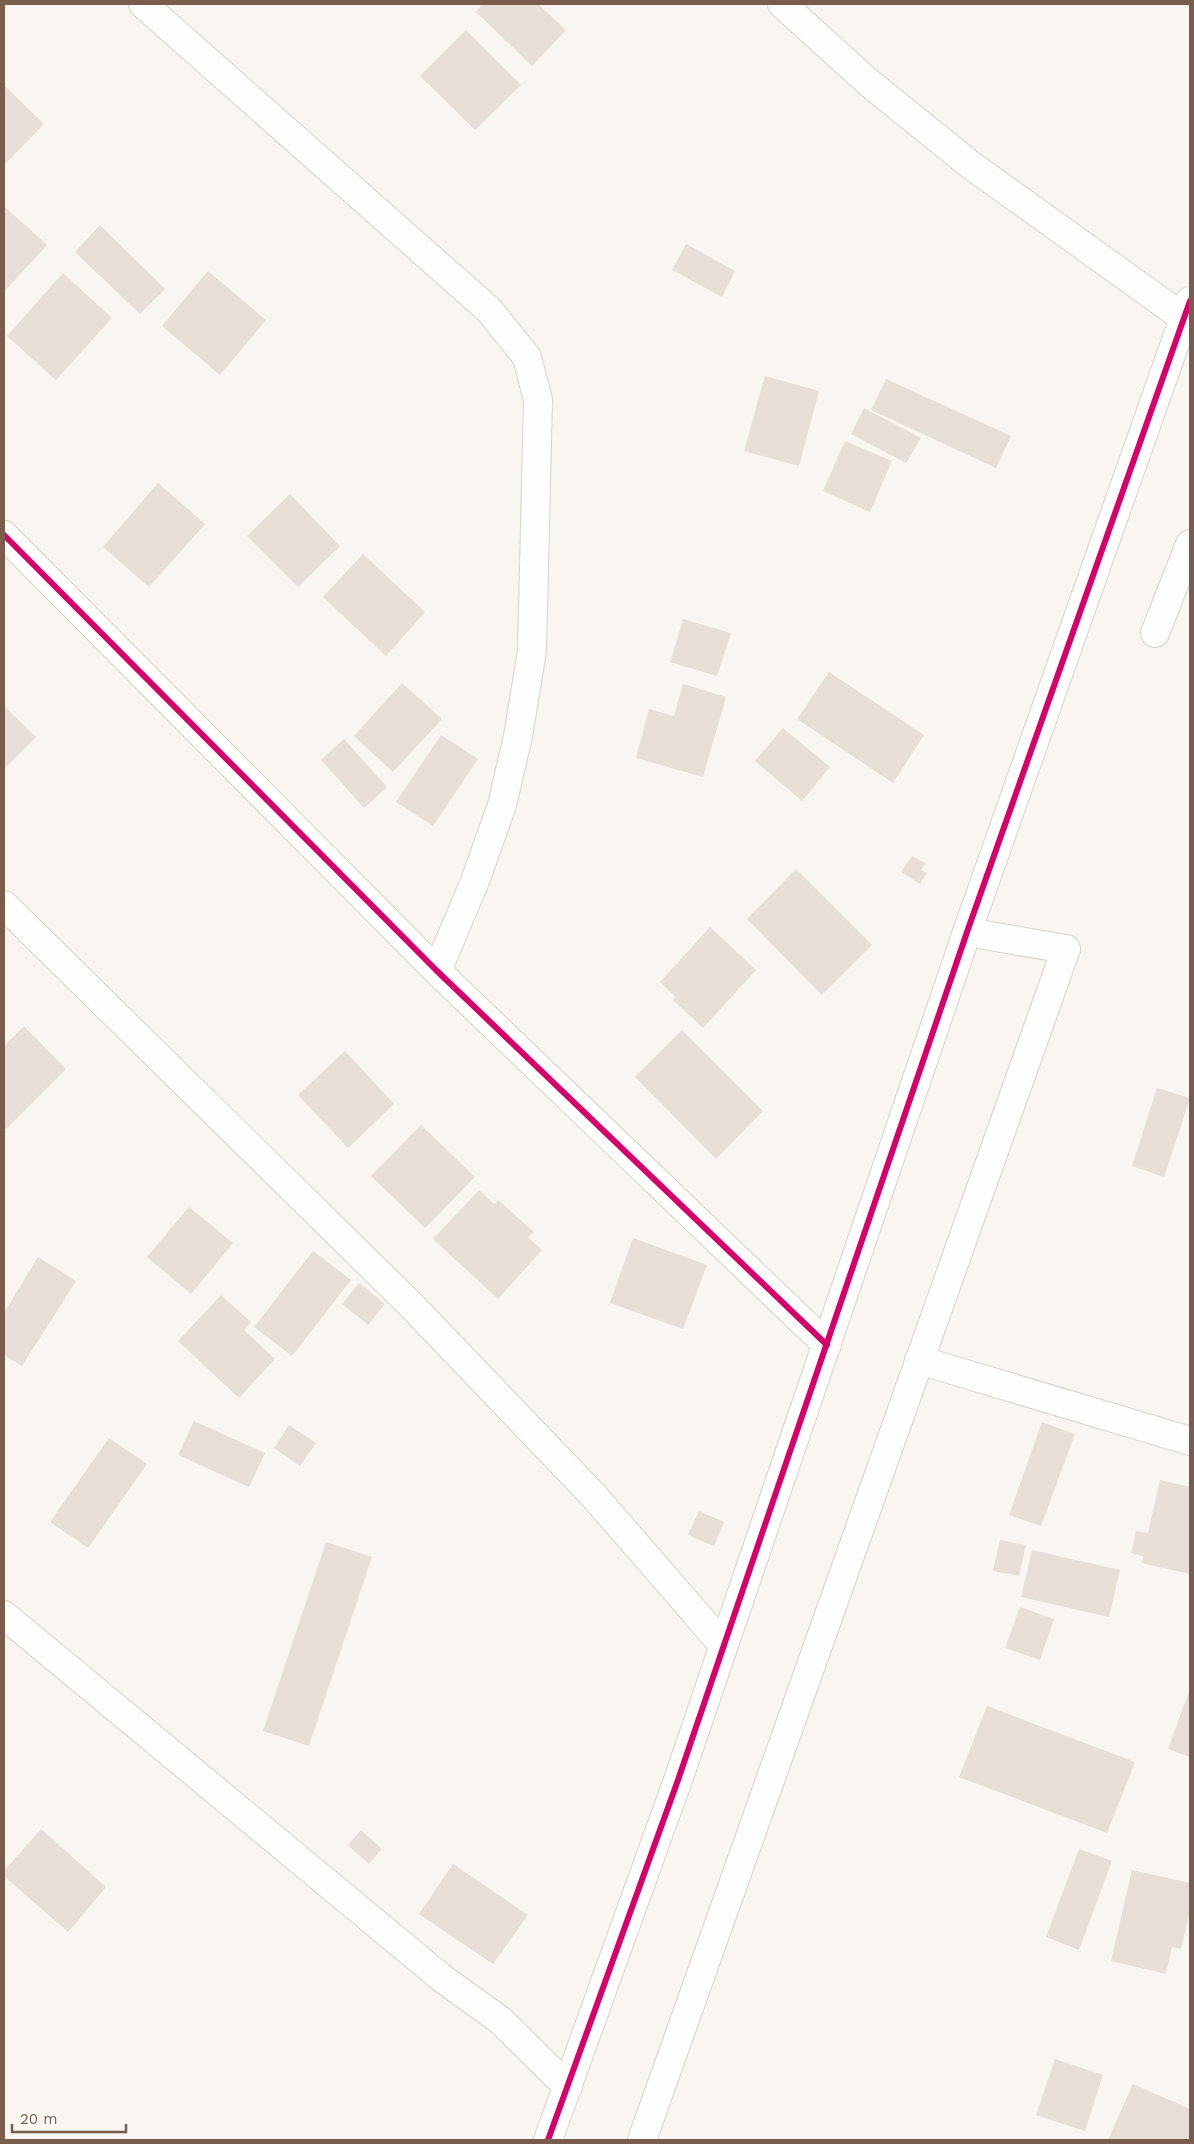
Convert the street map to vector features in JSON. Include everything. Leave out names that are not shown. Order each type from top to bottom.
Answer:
[{"type":"street","points":[[143,4],[489,310],[527,357],[538,400],[532,651],[518,736],[502,805],[475,881],[437,971]]},
{"type":"street","points":[[548,2140],[724,1646],[967,932],[1187,309],[972,166],[868,82],[782,4]]},
{"type":"street","points":[[4,535],[437,971],[827,1344]]},
{"type":"street","points":[[1155,633],[1190,544]]},
{"type":"street","points":[[4,905],[419,1313],[594,1496],[724,1646]]},
{"type":"street","points":[[642,2140],[1066,949],[967,932]]},
{"type":"street","points":[[919,1360],[1190,1441]]},
{"type":"street","points":[[4,1615],[443,1979],[500,2020],[568,2087]]},
{"type":"building","points":[[483,4],[538,4],[566,30],[532,66],[476,12]]},
{"type":"building","points":[[466,30],[521,85],[475,130],[420,76]]},
{"type":"building","points":[[4,85],[44,124],[4,165]]},
{"type":"building","points":[[5,207],[47,245],[4,292],[4,209]]},
{"type":"building","points":[[100,225],[165,289],[140,314],[75,252]]},
{"type":"building","points":[[686,244],[735,271],[722,297],[672,270]]},
{"type":"building","points":[[208,271],[266,320],[220,375],[162,326]]},
{"type":"building","points":[[63,273],[112,318],[56,380],[7,336]]},
{"type":"building","points":[[765,376],[819,391],[799,466],[744,451]]},
{"type":"building","points":[[886,379],[1011,436],[996,468],[871,410]]},
{"type":"building","points":[[864,408],[921,438],[906,463],[851,434]]},
{"type":"building","points":[[845,441],[892,461],[870,512],[823,491]]},
{"type":"building","points":[[158,483],[205,524],[149,587],[103,547]]},
{"type":"building","points":[[290,494],[340,546],[298,587],[247,536]]},
{"type":"building","points":[[363,554],[425,612],[386,656],[323,597]]},
{"type":"building","points":[[683,619],[731,633],[717,676],[670,662]]},
{"type":"building","points":[[829,672],[924,735],[893,783],[797,719]]},
{"type":"building","points":[[402,683],[442,719],[393,772],[354,736]]},
{"type":"building","points":[[683,684],[726,697],[703,777],[636,758],[649,709],[674,716]]},
{"type":"building","points":[[4,706],[36,737],[4,769]]},
{"type":"building","points":[[783,728],[830,767],[802,801],[755,761]]},
{"type":"building","points":[[441,735],[478,759],[433,826],[396,802]]},
{"type":"building","points":[[344,739],[387,787],[364,808],[321,760]]},
{"type":"building","points":[[912,856],[925,863],[921,870],[927,873],[920,884],[901,872]]},
{"type":"building","points":[[796,869],[872,945],[822,995],[747,919]]},
{"type":"building","points":[[710,927],[756,970],[703,1028],[673,1000],[676,997],[660,982]]},
{"type":"building","points":[[24,1026],[66,1069],[4,1131],[4,1046]]},
{"type":"building","points":[[682,1030],[763,1111],[716,1159],[635,1077]]},
{"type":"building","points":[[345,1051],[394,1104],[348,1148],[298,1095]]},
{"type":"building","points":[[1157,1088],[1190,1098],[1164,1177],[1132,1166]]},
{"type":"building","points":[[421,1125],[475,1177],[425,1228],[371,1176]]},
{"type":"building","points":[[479,1190],[494,1204],[498,1200],[534,1232],[528,1237],[542,1250],[498,1299],[433,1239]]},
{"type":"building","points":[[189,1207],[233,1243],[191,1294],[147,1257]]},
{"type":"building","points":[[633,1238],[707,1265],[683,1329],[610,1303]]},
{"type":"building","points":[[313,1251],[351,1280],[292,1356],[254,1327]]},
{"type":"building","points":[[38,1257],[76,1281],[22,1366],[4,1355],[4,1313]]},
{"type":"building","points":[[359,1283],[385,1304],[368,1325],[342,1304]]},
{"type":"building","points":[[221,1295],[251,1322],[244,1330],[275,1359],[239,1398],[178,1341]]},
{"type":"building","points":[[194,1421],[265,1453],[249,1487],[178,1455]]},
{"type":"building","points":[[1042,1422],[1075,1434],[1041,1526],[1009,1515]]},
{"type":"building","points":[[289,1425],[316,1443],[300,1466],[274,1448]]},
{"type":"building","points":[[109,1438],[147,1464],[88,1548],[50,1522]]},
{"type":"building","points":[[1160,1480],[1190,1487],[1190,1574],[1142,1563],[1143,1556],[1131,1553],[1136,1531],[1148,1533]]},
{"type":"building","points":[[699,1511],[724,1522],[714,1546],[688,1535]]},
{"type":"building","points":[[1000,1540],[1026,1545],[1019,1576],[993,1571]]},
{"type":"building","points":[[326,1542],[372,1557],[309,1746],[263,1731]]},
{"type":"building","points":[[1032,1550],[1120,1570],[1109,1617],[1021,1597]]},
{"type":"building","points":[[1020,1607],[1054,1619],[1040,1660],[1005,1648]]},
{"type":"building","points":[[1190,1688],[1190,1757],[1168,1749]]},
{"type":"building","points":[[987,1706],[1135,1762],[1107,1833],[959,1777]]},
{"type":"building","points":[[41,1829],[106,1887],[68,1932],[4,1876],[4,1871]]},
{"type":"building","points":[[361,1830],[382,1849],[369,1864],[348,1845]]},
{"type":"building","points":[[1079,1849],[1112,1861],[1079,1950],[1046,1937]]},
{"type":"building","points":[[453,1864],[528,1915],[493,1964],[419,1914]]},
{"type":"building","points":[[1132,1870],[1190,1883],[1190,1911],[1181,1949],[1172,1947],[1166,1974],[1111,1961]]},
{"type":"building","points":[[1055,2059],[1103,2075],[1085,2131],[1036,2115]]},
{"type":"building","points":[[1133,2084],[1190,2109],[1190,2140],[1108,2140]]},
{"type":"cycle path","points":[[548,2140],[678,1780],[967,932],[1190,301]]},
{"type":"cycle path","points":[[4,535],[437,971],[827,1345]]}]
